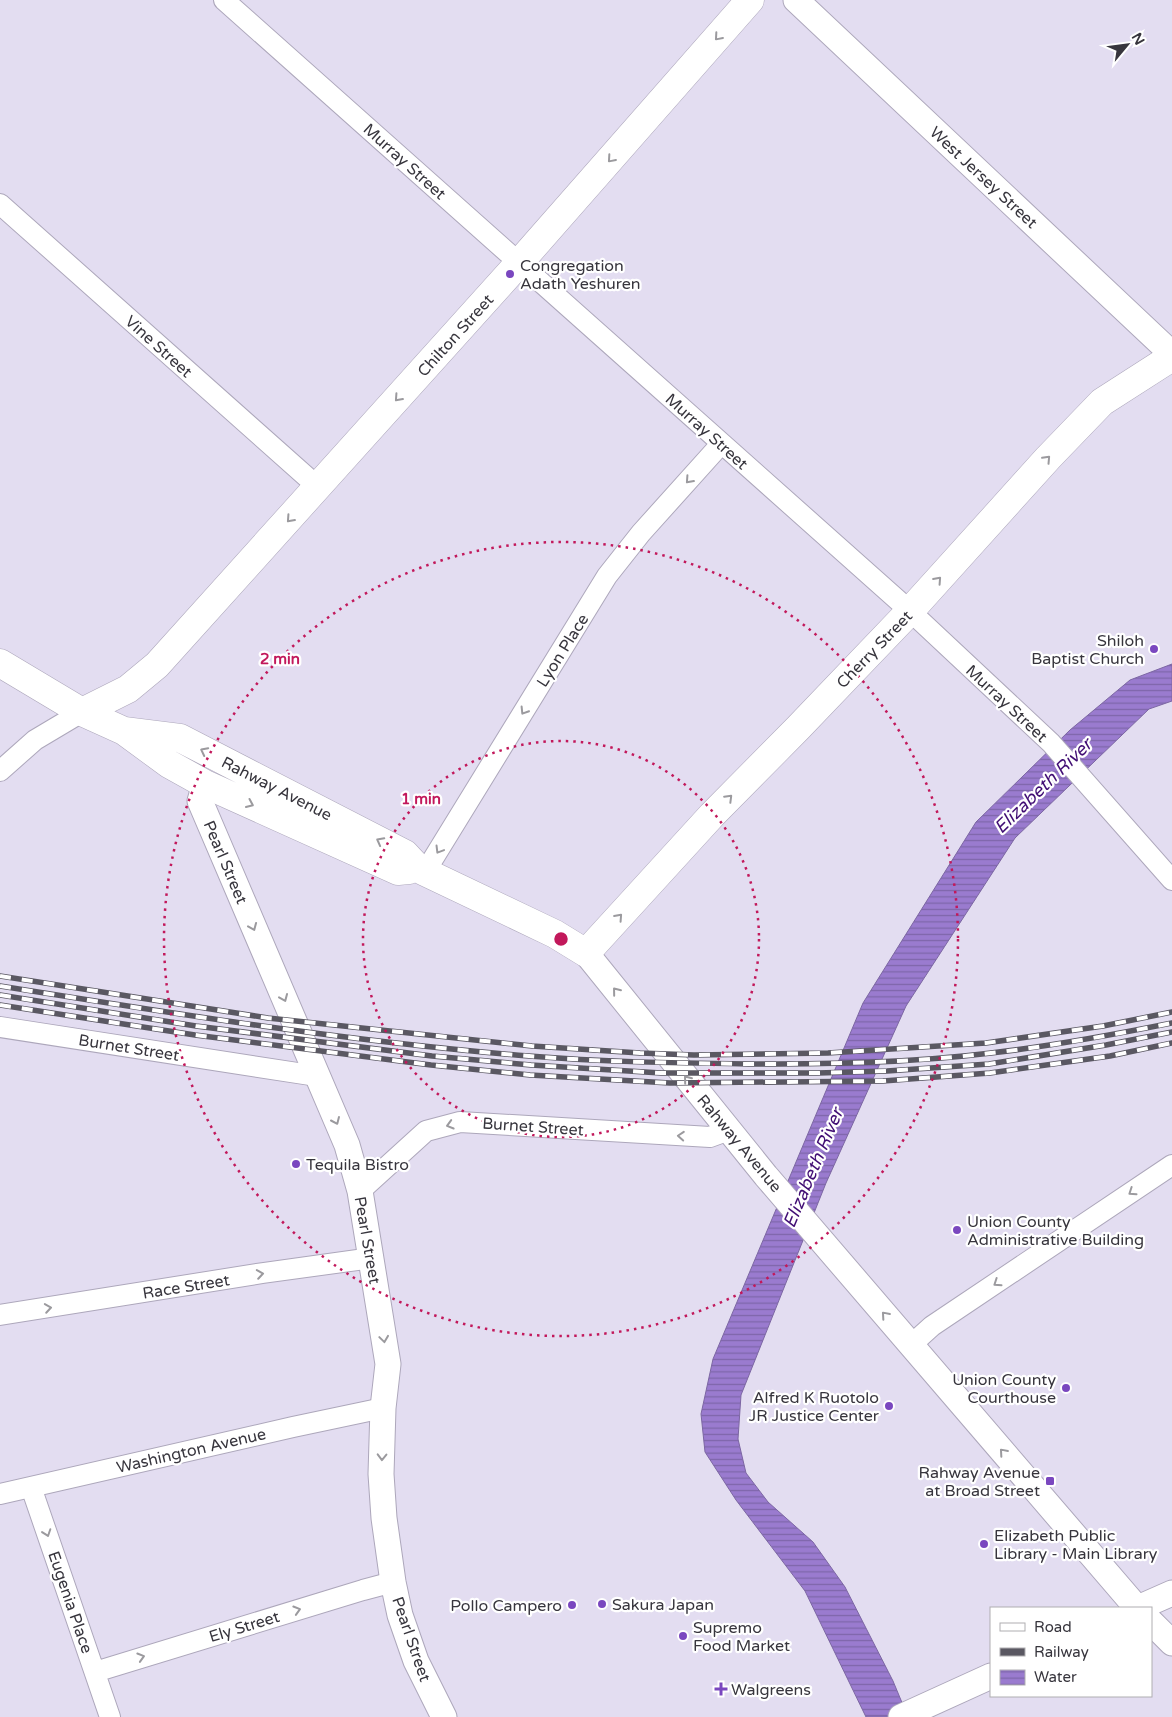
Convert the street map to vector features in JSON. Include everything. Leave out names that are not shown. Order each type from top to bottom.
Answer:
[{"type":"main road","name":"Chilton Street","points":[[82,712],[128,689],[155,667],[519,263],[750,0]]},
{"type":"main road","name":"Cherry Street","points":[[586,954],[712,815],[910,611],[1048,458],[1102,402],[1172,356]]},
{"type":"main road","name":"Rahway Avenue","points":[[0,663],[82,712],[124,732],[169,764],[205,784],[398,871],[422,871]]},
{"type":"main road","name":"Chilton Street","points":[[124,732],[127,720],[148,686],[155,667]]},
{"type":"main road","name":"Rahway Avenue","points":[[124,732],[180,738],[405,854],[422,871],[555,934],[586,954]]},
{"type":"main road","points":[[205,784],[214,777],[224,776],[301,799]]},
{"type":"street","name":"Murray Street","points":[[224,0],[910,611],[1051,743],[1172,880]]},
{"type":"street","name":"West Jersey Street","points":[[796,0],[1172,356]]},
{"type":"street","name":"Vine Street","points":[[0,204],[318,488]]},
{"type":"street","name":"Lyon Place","points":[[422,871],[607,576],[642,533],[721,444]]},
{"type":"street","points":[[0,772],[35,740],[82,712]]},
{"type":"street","name":"Pearl Street","points":[[205,784],[200,801],[347,1145],[360,1191],[388,1364],[382,1408],[381,1474],[384,1518],[394,1582],[400,1615],[416,1661],[444,1717]]},
{"type":"street","name":"Rahway Avenue","points":[[586,954],[766,1176],[1137,1607]]},
{"type":"street","name":"Burnet Street","points":[[0,1027],[316,1076]]},
{"type":"street","name":"Burnet Street","points":[[360,1191],[426,1131],[460,1122],[710,1137],[729,1130]]},
{"type":"street","points":[[911,1345],[941,1320],[1172,1165]]},
{"type":"street","name":"Race Street","points":[[0,1315],[372,1258]]},
{"type":"street","name":"Washington Avenue","points":[[0,1494],[382,1408]]},
{"type":"street","name":"Eugenia Place","points":[[31,1487],[110,1717]]},
{"type":"street","name":"Ely Street","points":[[95,1672],[394,1582]]},
{"type":"street","points":[[1140,1607],[1172,1593]]},
{"type":"street","points":[[1152,1623],[1172,1643]]},
{"type":"street","points":[[905,1715],[990,1676]]},
{"type":"water","name":"Elizabeth River","points":[[1172,664],[1172,701],[1149,709],[1015,838],[906,1006],[826,1183],[741,1395],[738,1439],[746,1473],[768,1502],[813,1542],[845,1587],[893,1681],[908,1717],[866,1717],[805,1591],[736,1500],[705,1452],[701,1414],[713,1359],[863,1003],[976,822],[1070,730],[1130,680]]},
{"type":"railway","points":[[0,976],[268,1018],[532,1046],[694,1055],[828,1053],[986,1043],[1103,1026],[1172,1012]]},
{"type":"railway","points":[[0,986],[198,1017],[396,1043],[529,1056],[638,1062],[809,1064],[930,1059],[1037,1047],[1172,1023]]},
{"type":"railway","points":[[0,995],[196,1026],[432,1056],[531,1065],[661,1073],[818,1073],[887,1071],[989,1064],[1172,1032]]},
{"type":"railway","points":[[0,1005],[195,1035],[431,1065],[530,1075],[670,1083],[883,1081],[990,1073],[1110,1056],[1172,1043]]},
{"type":"place","name":"Congregation Adath Yeshuren","points":[[510,274]]},
{"type":"place","name":"Shiloh Baptist Church","points":[[1154,649]]},
{"type":"place","name":"Tequila Bistro","points":[[296,1164]]},
{"type":"place","name":"Union County Administrative Building","points":[[957,1230]]},
{"type":"place","name":"Union County Courthouse","points":[[1066,1388]]},
{"type":"place","name":"Alfred K Ruotolo JR Justice Center","points":[[889,1406]]},
{"type":"place","name":"Rahway Avenue at Broad Street","points":[[1050,1481]]},
{"type":"place","name":"Elizabeth Public Library - Main Library","points":[[984,1544]]},
{"type":"place","name":"Sakura Japan","points":[[602,1604]]},
{"type":"place","name":"Pollo Campero","points":[[572,1605]]},
{"type":"place","name":"Supremo Food Market","points":[[683,1636]]},
{"type":"place","name":"Walgreens","points":[[721,1689]]}]
